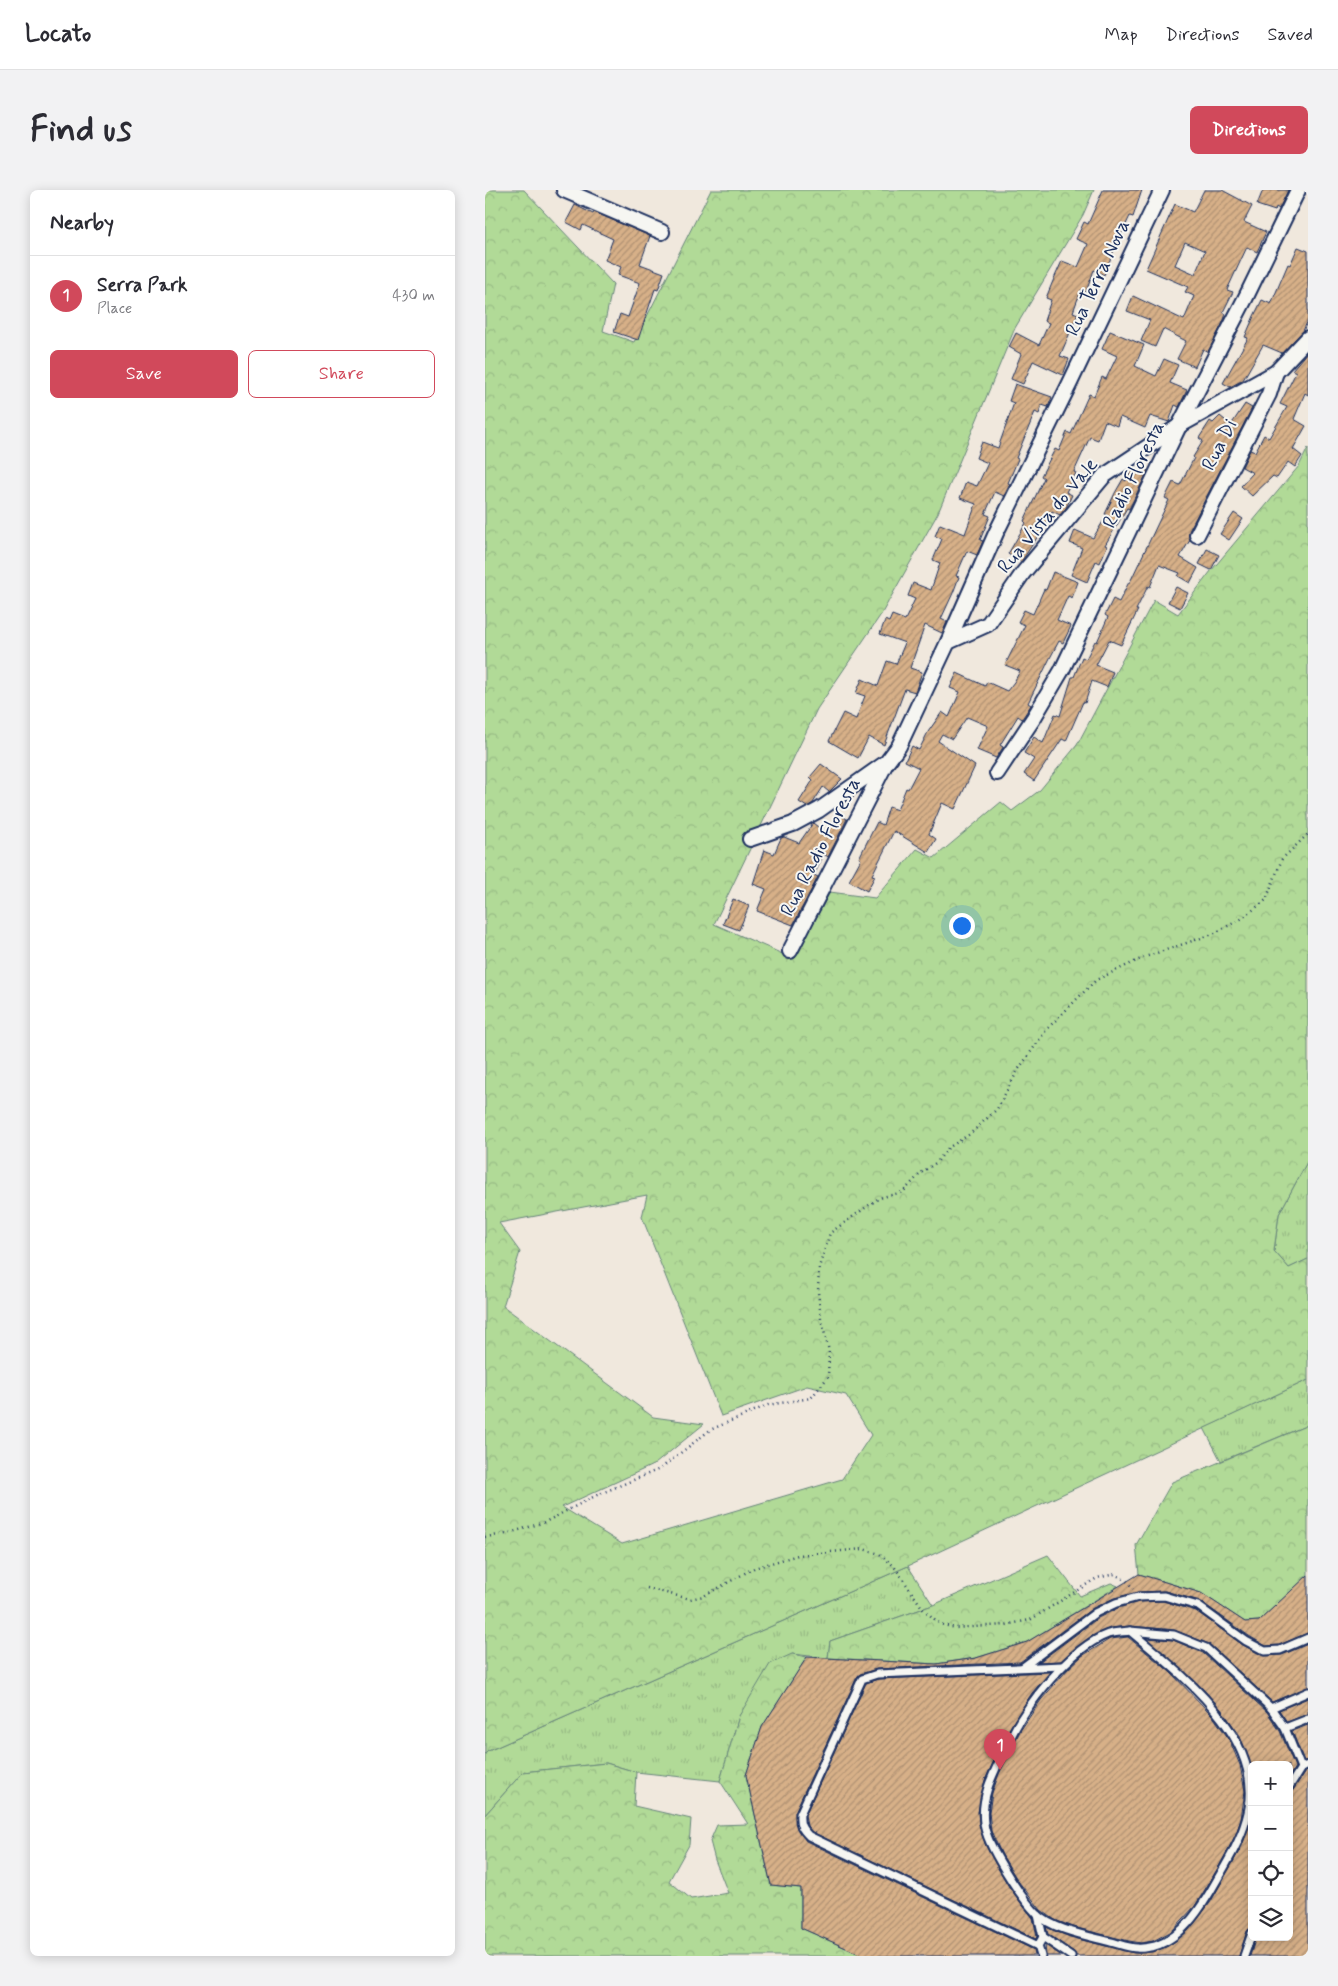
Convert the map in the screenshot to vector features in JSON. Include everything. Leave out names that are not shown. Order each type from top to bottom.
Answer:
[{"type":"street","points":[[565,190],[662,232]]},
{"type":"street","name":"Rua Terra Nova","points":[[1070,383],[1162,190]]},
{"type":"street","name":"Radio Floresta","points":[[997,773],[1033,720],[1062,670],[1179,426],[1246,297],[1298,190]]},
{"type":"street","name":"Rua Vista do Vale","points":[[948,642],[988,624],[1023,573],[1104,476],[1179,426],[1276,372],[1308,338]]},
{"type":"street","name":"Rua Di","points":[[1197,535],[1269,394],[1276,372]]},
{"type":"street","name":"Rua Vista do Vale","points":[[751,839],[793,824],[819,810],[887,762],[908,730],[996,533],[1070,383]]},
{"type":"street","name":"Rua Radio Floresta","points":[[790,951],[887,762]]},
{"type":"lane","points":[[1023,1667],[1095,1613],[1116,1603],[1138,1596],[1164,1596],[1198,1606],[1246,1641],[1265,1651],[1280,1650],[1308,1638]]},
{"type":"lane","points":[[1130,1631],[1197,1688],[1218,1713],[1240,1748],[1247,1769],[1251,1794],[1247,1819],[1233,1852],[1193,1918],[1173,1937],[1155,1946],[1136,1949],[1052,1924],[1038,1915],[1003,1867],[984,1826],[985,1794],[1022,1717],[1062,1666],[1090,1644],[1108,1634],[1130,1631],[1174,1635],[1207,1648],[1271,1708],[1285,1728],[1304,1767],[1293,1782]]},
{"type":"lane","points":[[1038,1946],[809,1836],[799,1822],[800,1814],[862,1679],[877,1674],[1062,1666]]},
{"type":"lane","points":[[1271,1708],[1308,1692]]},
{"type":"lane","points":[[1285,1728],[1308,1719]]},
{"type":"lane","points":[[1038,1915],[1043,1937],[1038,1946],[1041,1956]]},
{"type":"lane","points":[[1043,1937],[1071,1956]]},
{"type":"lane","points":[[1244,1956],[1249,1941]]},
{"type":"path","points":[[485,1537],[507,1534],[545,1522],[597,1495],[659,1469],[710,1430],[768,1405],[811,1398],[828,1376],[829,1351],[821,1319],[818,1283],[819,1267],[830,1233],[879,1198],[903,1192],[921,1173],[937,1162],[948,1148],[970,1134],[997,1109],[1018,1070],[1047,1029],[1096,980],[1145,957],[1213,934],[1241,919],[1266,900],[1282,859],[1308,834]]},
{"type":"path","points":[[647,1588],[690,1599],[705,1596],[753,1568],[797,1555],[863,1549],[881,1554],[894,1566],[923,1609],[941,1624],[955,1628],[1005,1625],[1030,1620],[1097,1578],[1115,1574],[1128,1582],[1138,1596]]},
{"type":"green space","points":[[485,190],[524,190],[613,284],[603,331],[634,342],[711,190],[1094,190],[1083,215],[1015,328],[938,513],[882,613],[817,709],[714,924],[794,959],[830,892],[875,898],[917,849],[934,858],[1001,802],[1012,811],[1040,790],[1077,745],[1154,600],[1178,614],[1211,571],[1299,466],[1308,448],[1308,1160],[1279,1214],[1274,1251],[1289,1268],[1308,1259],[1308,1380],[908,1566],[488,1751],[485,1754]],"holes":[[[647,1195],[642,1217],[721,1416],[807,1386],[846,1395],[871,1435],[842,1479],[622,1544],[562,1507],[655,1464],[704,1424],[653,1417],[503,1306],[520,1252],[499,1223]]]},
{"type":"green space","points":[[1308,1160],[1308,1259],[1289,1268],[1274,1251],[1279,1214]]},
{"type":"green space","points":[[1308,1380],[1308,1425],[1221,1461],[1204,1428]]},
{"type":"green space","points":[[1308,1425],[1308,1575],[1259,1621],[1245,1622],[1201,1593],[1139,1574],[1136,1545],[1172,1482]]},
{"type":"green space","points":[[1048,1555],[1080,1596],[1111,1583],[1118,1586],[1027,1642],[976,1658],[936,1664],[828,1658],[830,1641],[933,1605]]},
{"type":"green space","points":[[908,1566],[933,1605],[830,1641],[828,1658],[792,1654],[739,1716],[720,1781],[636,1772],[606,1763],[523,1772],[485,1815],[485,1754],[488,1751]]},
{"type":"green space","points":[[792,1654],[807,1657],[762,1727],[746,1775],[771,1885],[801,1888],[801,1928],[864,1956],[485,1956],[485,1815],[523,1772],[606,1763],[636,1772],[634,1806],[691,1819],[689,1845],[669,1881],[691,1899],[728,1893],[710,1841],[717,1825],[748,1824],[720,1781],[739,1716],[770,1664]]},
{"type":"building","points":[[1103,190],[1142,190],[1133,217],[1130,216],[1120,235],[1104,275],[1094,270],[1086,292],[1081,290],[1073,312],[1078,314],[1060,356],[1069,359],[1063,375],[1033,361],[1023,384],[1011,379],[1021,354],[1009,347],[1016,333],[1039,345],[1049,323],[1044,321],[1051,300],[1046,298],[1053,281],[1062,261],[1078,267],[1088,244],[1076,239],[1084,222],[1088,224]]},
{"type":"building","points":[[1204,190],[1222,190],[1252,206],[1244,222],[1266,232],[1257,252],[1247,247],[1227,290],[1233,292],[1223,312],[1226,314],[1222,325],[1208,352],[1203,349],[1195,367],[1177,359],[1186,341],[1163,329],[1155,347],[1141,341],[1150,320],[1127,311],[1133,296],[1184,320],[1194,296],[1185,292],[1188,287],[1146,269],[1175,204],[1193,212]],"holes":[[[1185,242],[1205,251],[1195,274],[1175,265]]]},
{"type":"building","points":[[1263,190],[1288,190],[1279,209],[1276,207],[1275,211],[1257,205]]},
{"type":"building","points":[[575,205],[650,236],[640,264],[664,273],[658,290],[655,289],[638,340],[614,332],[620,314],[628,317],[640,283],[618,275],[621,267],[605,260],[613,239],[583,225],[581,230],[566,222]]},
{"type":"building","points":[[1298,247],[1308,251],[1308,320],[1303,331],[1282,353],[1263,345],[1243,380],[1230,387],[1223,383],[1248,338],[1245,337],[1254,316],[1262,300],[1271,304],[1288,264],[1290,265]]},
{"type":"building","points":[[1110,331],[1144,345],[1135,366],[1156,376],[1164,359],[1178,365],[1170,383],[1187,390],[1179,407],[1175,405],[1169,422],[1150,416],[1145,428],[1120,417],[1117,426],[1105,421],[1098,440],[1090,437],[1074,472],[1076,473],[1066,492],[1072,495],[1066,508],[1060,515],[1052,511],[1021,562],[1008,554],[1026,523],[1024,521],[1044,478],[1041,476],[1055,449],[1059,451],[1067,432],[1071,434],[1089,394],[1094,396],[1102,377],[1106,379],[1117,356],[1102,349]]},
{"type":"building","points":[[1308,351],[1308,395],[1305,393],[1294,419],[1306,426],[1293,449],[1302,456],[1295,467],[1288,462],[1277,478],[1273,476],[1252,496],[1241,486],[1253,473],[1242,467],[1250,450],[1255,452],[1264,435],[1269,438],[1287,407],[1280,404],[1296,372],[1292,370]]},
{"type":"building","points":[[1015,384],[1052,397],[1048,407],[1042,405],[1039,414],[1035,412],[1016,458],[1018,459],[1004,496],[995,492],[985,514],[990,516],[980,540],[983,541],[977,555],[967,551],[956,576],[959,577],[953,593],[941,619],[947,622],[942,633],[925,625],[910,668],[922,672],[915,692],[905,689],[884,745],[869,737],[858,758],[829,741],[843,713],[856,719],[865,696],[856,693],[862,679],[878,686],[887,661],[896,664],[905,643],[880,634],[885,620],[889,622],[892,615],[905,620],[915,599],[908,596],[913,583],[931,590],[940,563],[933,560],[942,539],[935,536],[940,524],[965,534],[976,504],[960,498],[966,482],[977,486],[988,463],[976,458],[982,442],[998,448],[1014,403],[1009,401]]},
{"type":"building","points":[[1245,404],[1252,408],[1189,531],[1190,540],[1180,557],[1198,568],[1190,583],[1178,576],[1180,573],[1159,565],[1121,645],[1109,640],[1096,665],[1113,672],[1107,687],[1092,681],[1085,703],[1083,702],[1066,741],[1062,739],[1034,781],[1024,774],[1034,759],[1024,753],[1034,737],[1043,743],[1055,714],[1060,716],[1072,677],[1074,677],[1082,657],[1086,659],[1095,641],[1097,642],[1108,617],[1105,615],[1113,599],[1119,602],[1130,582],[1169,500],[1165,498],[1173,482],[1180,485],[1203,441],[1199,438],[1210,421],[1213,423],[1220,416],[1231,425]]},
{"type":"building","points":[[1133,468],[1140,472],[1142,468],[1148,471],[1129,509],[1127,508],[1105,545],[1107,546],[1100,563],[1096,561],[1087,582],[1071,575],[1082,548],[1070,543],[1075,530],[1093,538],[1107,515],[1105,514],[1123,479],[1126,481]]},
{"type":"building","points":[[1234,513],[1243,519],[1229,540],[1220,534]]},
{"type":"building","points":[[1207,549],[1219,555],[1211,570],[1199,564]]},
{"type":"building","points":[[1053,572],[1078,582],[1072,598],[1068,596],[1057,620],[1071,626],[1063,643],[1059,641],[1050,658],[1028,703],[1031,705],[1022,719],[1018,716],[1000,745],[1003,747],[996,758],[977,750],[988,726],[967,717],[952,739],[942,734],[938,741],[975,766],[955,809],[942,803],[929,834],[936,839],[928,852],[894,831],[872,875],[875,876],[867,891],[849,881],[877,822],[883,825],[889,807],[897,810],[906,788],[908,789],[919,768],[905,761],[912,746],[919,750],[928,732],[942,712],[949,717],[960,692],[950,688],[957,673],[985,686],[987,682],[1007,691],[1014,682],[1020,671],[1005,665],[1025,625],[1018,622],[1024,610],[1033,614]]},
{"type":"building","points":[[1176,587],[1188,593],[1180,608],[1168,602]]},
{"type":"building","points":[[821,764],[842,779],[829,792],[823,787],[813,803],[807,807],[799,802],[813,780],[810,777]]},
{"type":"building","points":[[838,814],[847,819],[828,857],[824,854],[814,875],[818,877],[793,925],[757,911],[766,889],[753,884],[764,850],[774,854],[781,838],[784,837],[799,843],[813,823],[827,834]]},
{"type":"building","points":[[733,899],[749,906],[739,930],[723,924]]},
{"type":"building","points":[[1139,1574],[1201,1593],[1245,1622],[1259,1621],[1308,1575],[1308,1633],[1279,1645],[1266,1646],[1200,1601],[1165,1591],[1138,1592],[1114,1598],[1093,1608],[1020,1662],[877,1669],[860,1674],[795,1812],[797,1828],[806,1841],[1034,1950],[1035,1956],[864,1956],[801,1928],[801,1888],[771,1885],[746,1775],[762,1727],[807,1657],[936,1664],[976,1658],[1027,1642]]},
{"type":"building","points":[[1163,1601],[1196,1611],[1243,1645],[1263,1656],[1282,1655],[1308,1644],[1308,1687],[1272,1702],[1209,1644],[1174,1630],[1130,1626],[1110,1628],[1090,1637],[1061,1661],[1039,1662],[1098,1618],[1118,1608],[1139,1602]]},
{"type":"building","points":[[1128,1637],[1170,1672],[1212,1715],[1229,1739],[1240,1765],[1245,1791],[1241,1819],[1236,1834],[1195,1906],[1172,1931],[1153,1941],[1141,1943],[1073,1927],[1055,1920],[1041,1910],[1018,1881],[1002,1855],[991,1831],[989,1812],[992,1793],[999,1774],[1020,1731],[1041,1700],[1082,1656],[1110,1639]]},
{"type":"building","points":[[1146,1638],[1173,1640],[1203,1653],[1267,1712],[1280,1731],[1292,1761],[1249,1761],[1239,1734],[1221,1709],[1199,1685]]},
{"type":"building","points":[[1050,1672],[1032,1693],[1011,1726],[985,1780],[978,1812],[979,1824],[986,1846],[1009,1887],[1033,1918],[1036,1939],[812,1832],[807,1826],[805,1815],[866,1683],[878,1679]]},
{"type":"building","points":[[1308,1698],[1308,1714],[1287,1722],[1279,1710]]},
{"type":"building","points":[[1308,1725],[1308,1760],[1304,1761],[1292,1731]]},
{"type":"building","points":[[1308,1771],[1308,1956],[1250,1956],[1255,1941],[1293,1941],[1293,1790],[1305,1772]]},
{"type":"building","points":[[1248,1829],[1248,1930],[1239,1956],[1076,1956],[1074,1952],[1048,1934],[1046,1927],[1070,1937],[1134,1953],[1152,1952],[1168,1946],[1188,1931],[1210,1903],[1242,1846]]},
{"type":"building","points":[[1045,1945],[1062,1956],[1046,1956]]},
{"type":"place","name":"Serra Park","points":[[1000,1770]]}]
